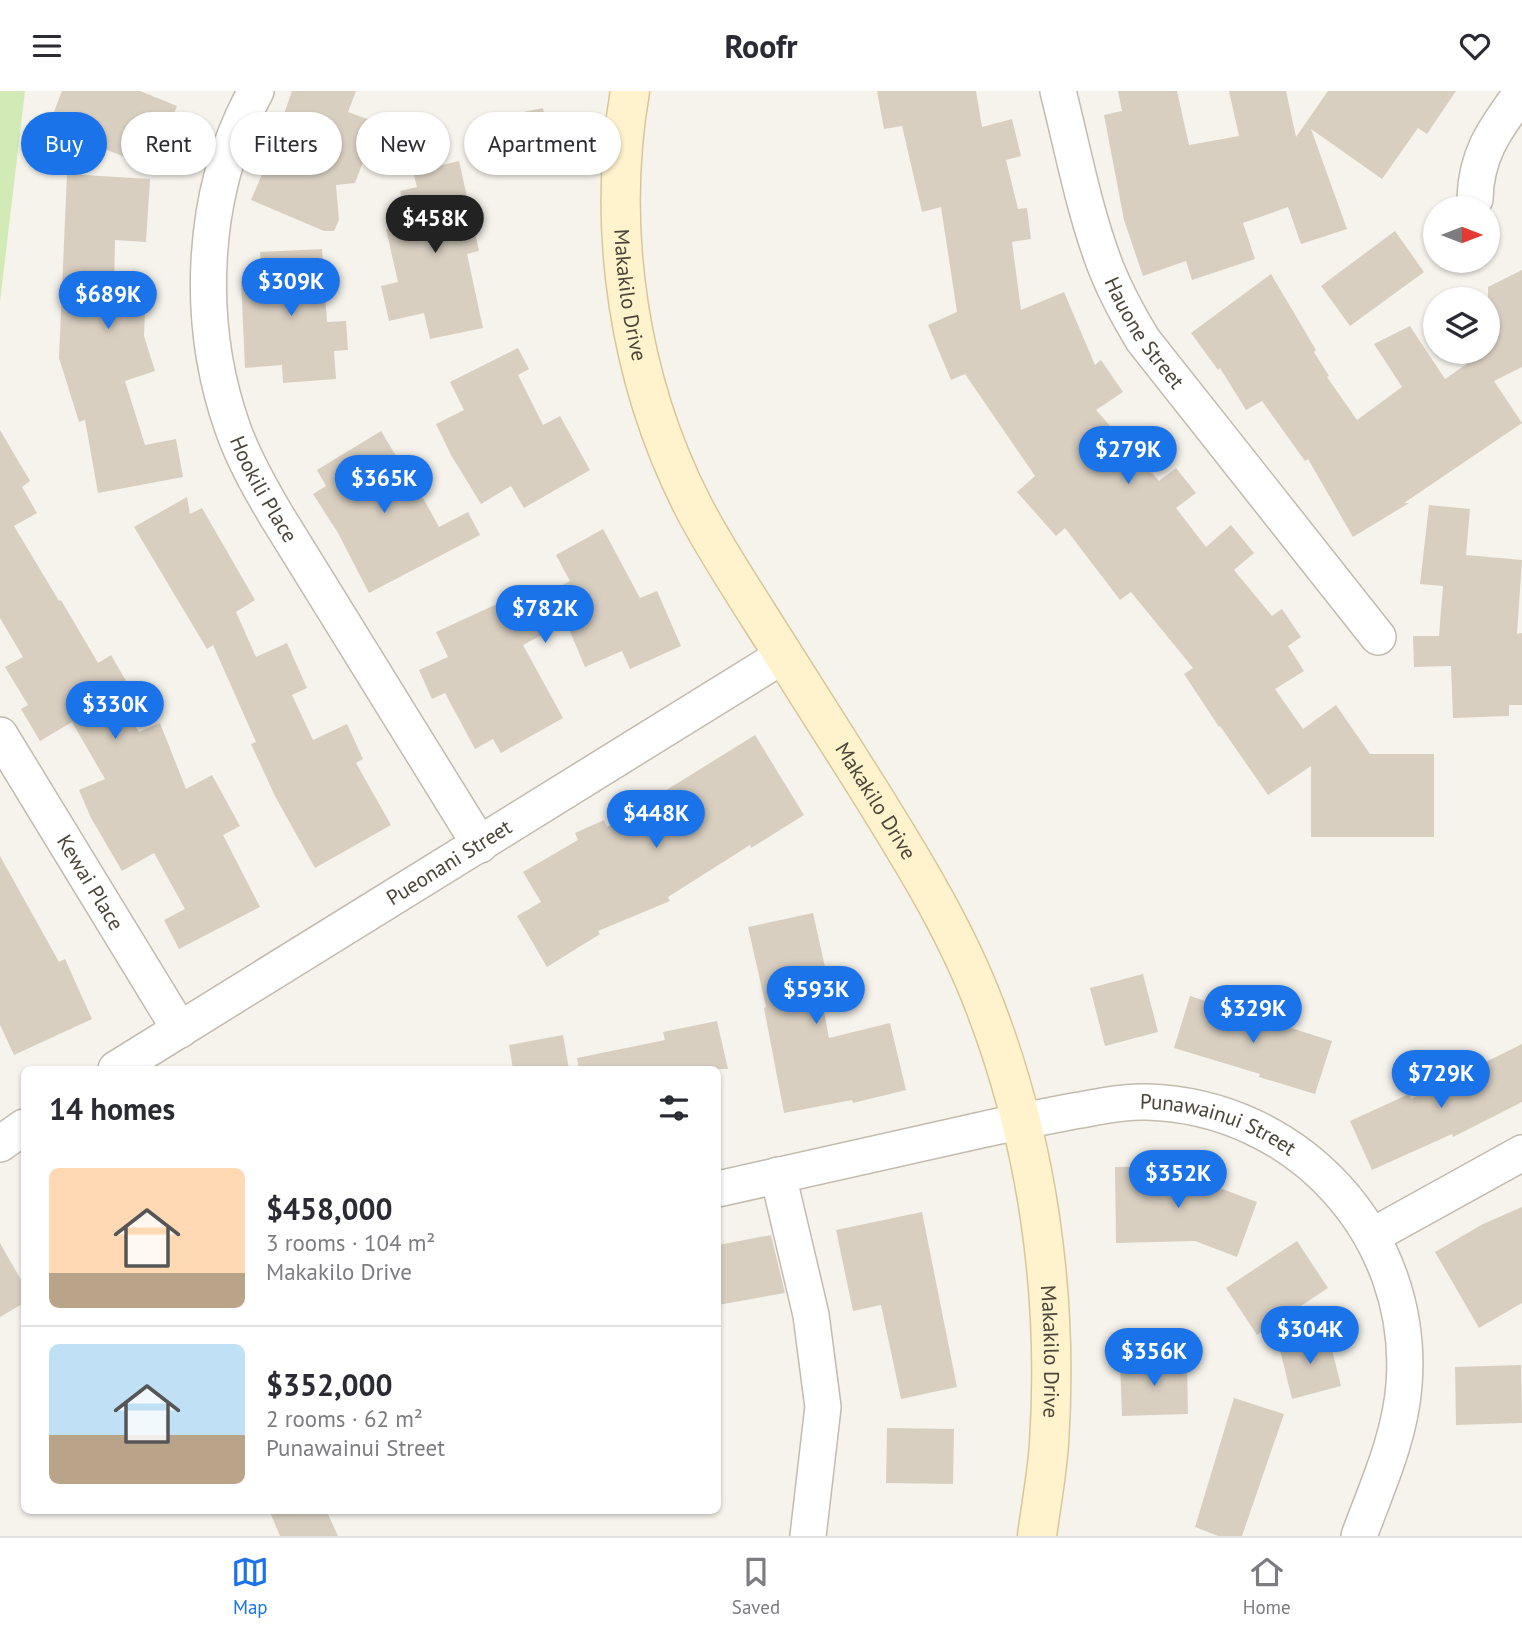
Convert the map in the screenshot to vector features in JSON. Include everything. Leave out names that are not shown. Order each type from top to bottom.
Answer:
[{"type":"street","name":"Hookili Place","points":[[256,91],[232,145],[219,192],[211,239],[208,288],[211,335],[220,383],[233,429],[252,473],[276,516],[480,845]]},
{"type":"street","name":"Makakilo Drive","points":[[630,91],[624,124],[620,203],[625,281],[639,358],[662,433],[693,505],[931,890],[980,994],[1021,1121],[1041,1216],[1052,1330],[1049,1446],[1037,1536]]},
{"type":"street","name":"Hauone Street","points":[[1058,91],[1093,232],[1107,270],[1136,329],[1167,372],[1378,637]]},
{"type":"street","points":[[1475,196],[1477,172],[1486,146],[1522,92]]},
{"type":"street","name":"Pueonani Street","points":[[121,1066],[784,655]]},
{"type":"street","name":"Kewai Place","points":[[0,735],[180,1030]]},
{"type":"street","name":"Punawainui Street","points":[[721,1188],[1021,1121],[1115,1104],[1176,1104],[1235,1119],[1263,1131],[1314,1165],[1349,1203],[1372,1236],[1395,1293],[1403,1333],[1404,1384],[1400,1415],[1393,1445],[1359,1536]]},
{"type":"street","points":[[0,1144],[21,1129]]},
{"type":"street","points":[[1372,1236],[1522,1153]]},
{"type":"street","points":[[778,1175],[811,1315],[822,1407],[808,1536]]},
{"type":"green space","points":[[0,91],[25,91],[21,112],[0,302]]},
{"type":"building","points":[[62,91],[140,91],[177,106],[175,112],[121,112],[121,156],[107,150],[107,112],[54,112]]},
{"type":"building","points":[[292,91],[356,91],[348,112],[356,115],[358,175],[355,183],[336,185],[339,220],[334,231],[324,231],[251,200],[262,175],[342,175],[342,112],[285,112]]},
{"type":"building","points":[[877,91],[976,91],[982,127],[1012,119],[1021,156],[1006,160],[1018,209],[1027,208],[1031,239],[1012,242],[1021,310],[1064,292],[1095,365],[1101,360],[1123,392],[1096,410],[1159,481],[1176,468],[1196,493],[1176,508],[1206,547],[1231,525],[1254,553],[1234,570],[1272,616],[1282,609],[1301,637],[1288,646],[1304,671],[1275,689],[1303,729],[1336,705],[1370,754],[1434,754],[1434,837],[1311,837],[1311,766],[1268,795],[1184,674],[1193,668],[1131,592],[1120,600],[1065,528],[1056,536],[1017,492],[1035,476],[965,374],[951,380],[928,325],[957,312],[941,207],[922,212],[902,126],[884,129]]},
{"type":"building","points":[[1118,91],[1177,91],[1189,145],[1239,136],[1229,91],[1286,91],[1296,137],[1328,91],[1456,91],[1427,134],[1418,128],[1382,179],[1311,129],[1347,229],[1301,244],[1288,207],[1243,223],[1255,259],[1192,280],[1186,261],[1143,276],[1124,220],[1104,115],[1122,111]]},
{"type":"building","points":[[543,108],[544,112],[523,112]]},
{"type":"building","points":[[459,161],[479,251],[467,254],[483,328],[430,339],[424,313],[389,321],[381,286],[398,282],[386,229],[408,224],[400,191],[417,187],[414,175],[450,175],[450,163]]},
{"type":"building","points":[[67,175],[150,179],[146,242],[115,240],[114,288],[146,289],[144,336],[155,371],[125,381],[145,445],[176,439],[183,477],[98,493],[85,420],[79,422],[59,358]]},
{"type":"building","points":[[1395,231],[1423,271],[1350,326],[1321,286]]},
{"type":"building","points":[[322,249],[327,322],[346,321],[348,350],[334,351],[336,379],[283,383],[282,365],[245,368],[241,281],[262,280],[260,252]]},
{"type":"building","points":[[1522,270],[1522,367],[1494,381],[1522,423],[1404,503],[1409,503],[1353,537],[1308,459],[1305,461],[1262,401],[1246,410],[1220,368],[1218,370],[1191,333],[1271,274],[1316,350],[1314,352],[1329,376],[1327,377],[1357,420],[1402,387],[1374,344],[1410,326],[1423,346],[1423,364],[1435,364],[1445,379],[1467,364],[1500,364],[1500,287],[1488,287]]},
{"type":"building","points":[[518,348],[529,369],[518,375],[543,425],[560,416],[590,470],[524,508],[511,486],[481,504],[451,455],[436,424],[464,410],[450,382]]},
{"type":"building","points":[[0,430],[30,481],[22,487],[37,513],[14,526],[59,601],[61,600],[98,663],[111,655],[126,681],[113,689],[139,732],[160,723],[186,789],[212,775],[240,826],[223,835],[260,907],[179,949],[164,920],[185,909],[154,853],[122,871],[91,818],[79,790],[105,779],[72,722],[40,741],[21,709],[28,705],[5,667],[23,657],[0,618]]},
{"type":"building","points":[[381,431],[439,527],[468,512],[480,535],[369,593],[338,533],[313,494],[326,486],[317,470]]},
{"type":"building","points":[[187,497],[190,514],[202,508],[255,600],[236,612],[256,657],[287,643],[307,688],[292,695],[313,740],[347,724],[363,759],[356,763],[391,825],[315,868],[275,796],[251,744],[256,742],[213,645],[207,649],[134,527]]},
{"type":"building","points":[[1429,505],[1470,509],[1466,555],[1522,560],[1517,634],[1522,633],[1522,705],[1509,705],[1509,716],[1453,718],[1451,666],[1414,667],[1413,636],[1439,636],[1443,586],[1420,584]]},
{"type":"building","points":[[603,529],[640,598],[657,591],[681,646],[630,669],[622,651],[585,667],[566,622],[523,645],[563,718],[501,753],[493,739],[475,749],[445,693],[432,699],[419,670],[448,657],[436,632],[497,604],[503,617],[570,581],[556,555]]},
{"type":"building","points":[[755,735],[804,815],[751,848],[750,845],[668,897],[670,901],[598,931],[600,934],[547,967],[517,916],[541,902],[523,872],[578,840],[575,833],[604,820],[607,827]]},
{"type":"building","points":[[0,856],[59,962],[65,959],[92,1019],[14,1055],[0,1025]]},
{"type":"building","points":[[813,913],[825,967],[816,969],[829,1038],[890,1023],[906,1090],[853,1103],[852,1100],[784,1113],[764,1008],[766,1007],[748,927]]},
{"type":"building","points":[[1143,974],[1158,1032],[1105,1046],[1090,988]]},
{"type":"building","points":[[1190,996],[1332,1041],[1315,1094],[1174,1048]]},
{"type":"building","points":[[717,1021],[728,1069],[721,1069],[721,1066],[578,1066],[577,1058],[665,1040],[663,1032]]},
{"type":"building","points":[[563,1035],[568,1066],[512,1066],[509,1045]]},
{"type":"building","points":[[1522,1044],[1522,1102],[1453,1137],[1452,1134],[1372,1170],[1350,1121],[1409,1094],[1411,1099]]},
{"type":"building","points":[[1171,1166],[1171,1170],[1257,1202],[1237,1257],[1195,1241],[1116,1243],[1115,1167]]},
{"type":"building","points":[[1522,1207],[1522,1303],[1479,1328],[1435,1252],[1483,1224]]},
{"type":"building","points":[[922,1212],[957,1387],[901,1399],[881,1305],[853,1311],[836,1230]]},
{"type":"building","points":[[771,1235],[785,1293],[721,1304],[721,1244]]},
{"type":"building","points":[[1297,1241],[1328,1288],[1257,1335],[1226,1288]]},
{"type":"building","points":[[0,1243],[21,1280],[21,1305],[0,1317]]},
{"type":"building","points":[[1328,1333],[1341,1386],[1292,1399],[1279,1346]]},
{"type":"building","points":[[1187,1360],[1188,1414],[1122,1416],[1120,1362]]},
{"type":"building","points":[[1521,1365],[1522,1423],[1456,1425],[1455,1367]]},
{"type":"building","points":[[1234,1398],[1284,1414],[1242,1536],[1218,1536],[1195,1527]]},
{"type":"building","points":[[887,1428],[954,1429],[953,1484],[886,1483]]},
{"type":"building","points":[[271,1514],[328,1514],[338,1536],[280,1536]]}]
